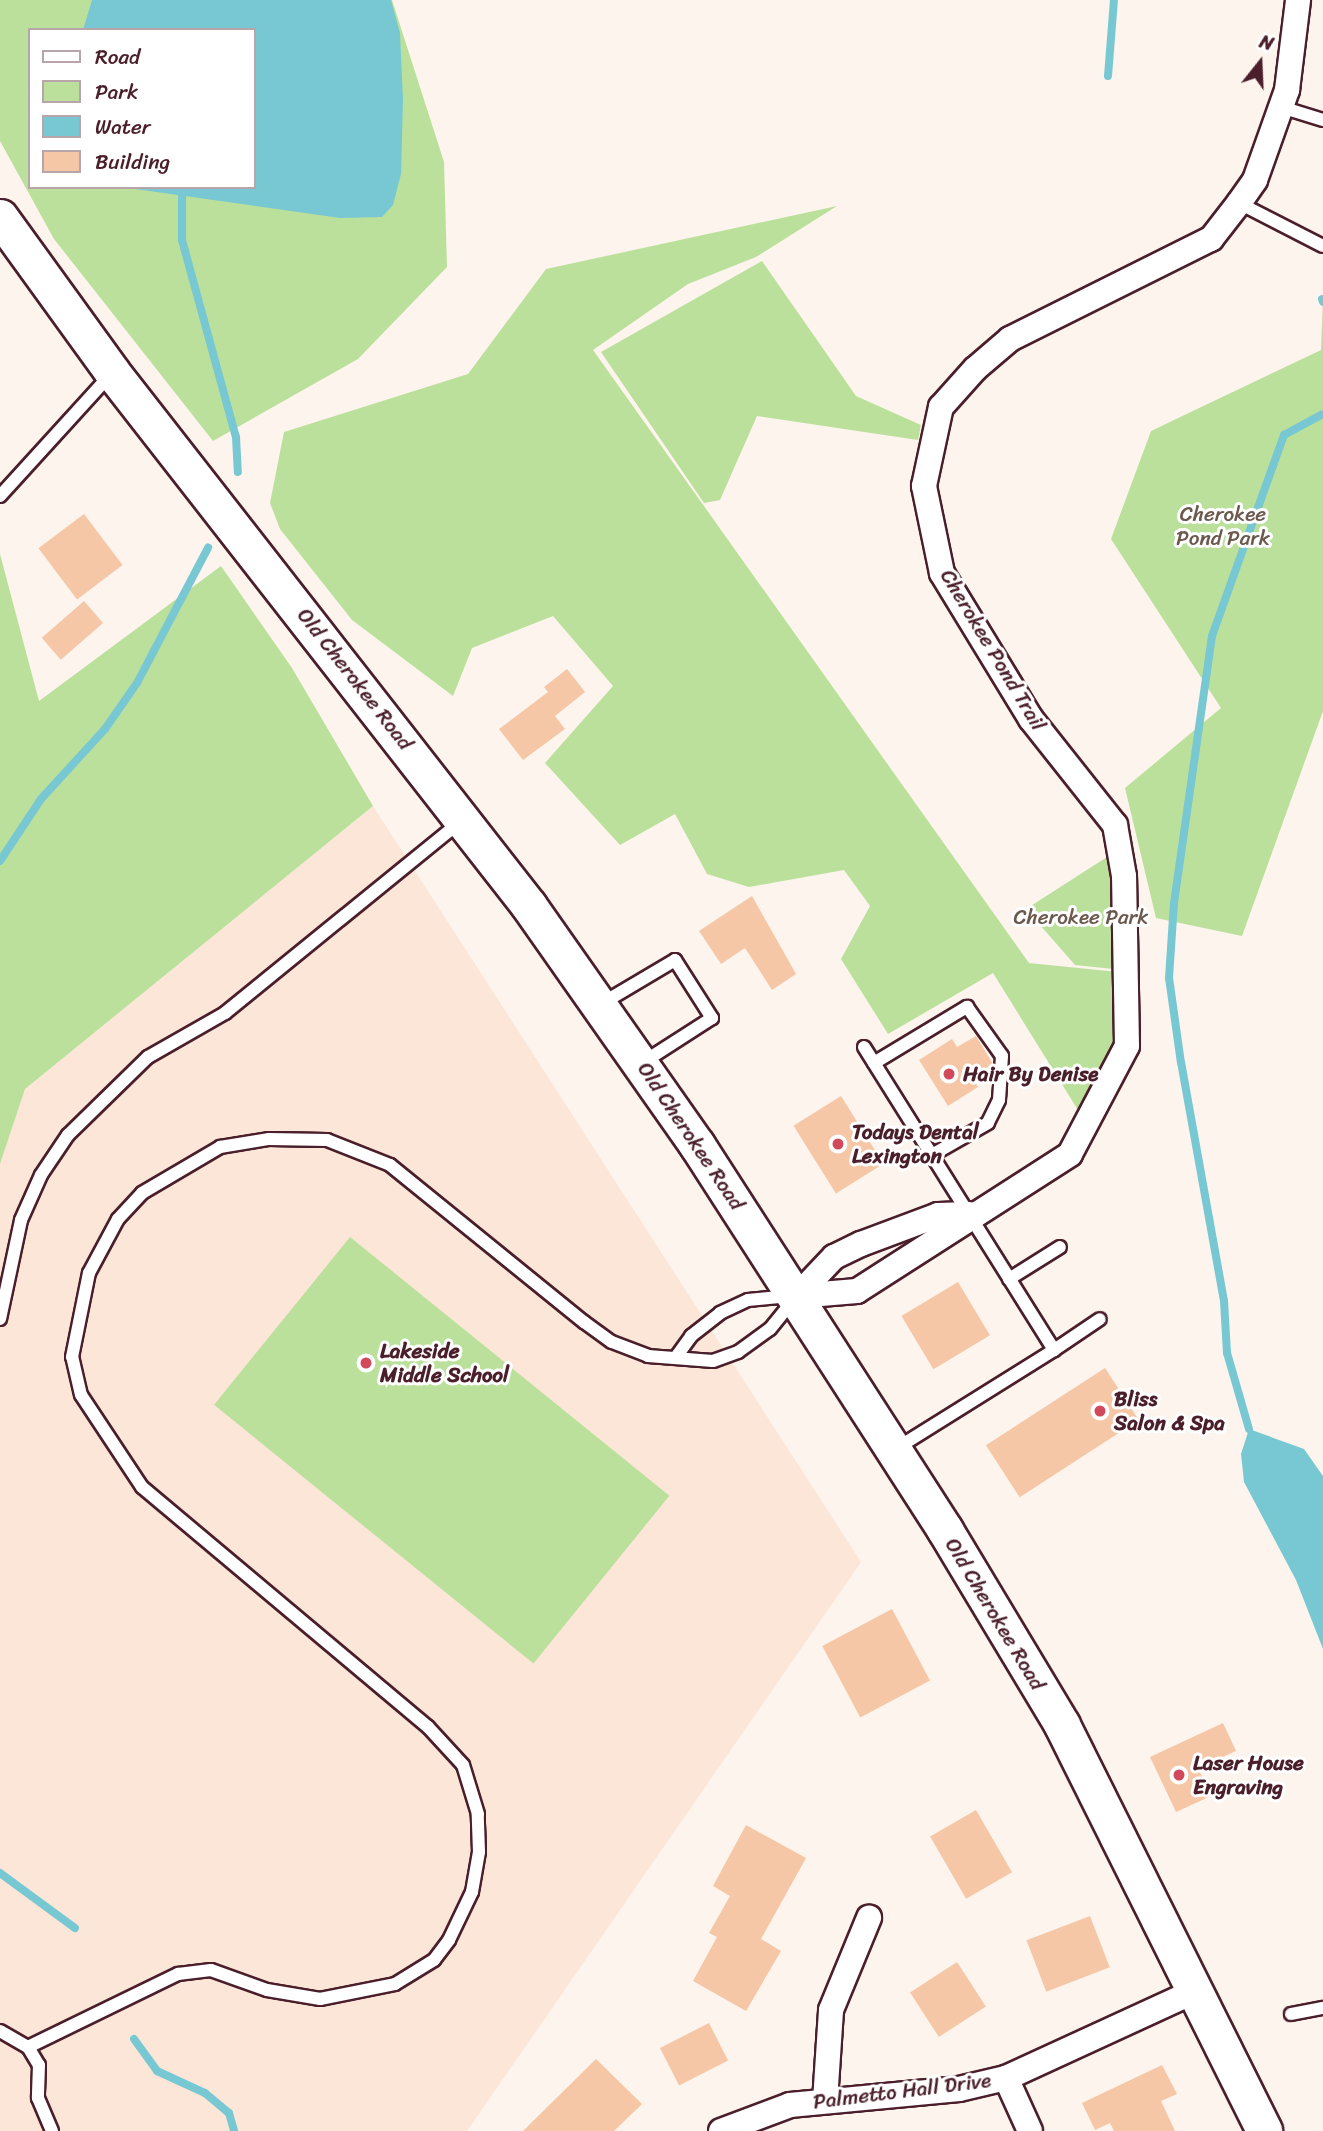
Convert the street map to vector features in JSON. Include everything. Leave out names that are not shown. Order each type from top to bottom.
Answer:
[{"type":"street","name":"Cherokee Pond Trail","points":[[797,1296],[857,1291],[969,1214],[1070,1154],[1127,1046],[1129,993],[1115,825],[1031,719],[942,573],[924,486],[941,407],[1010,339],[1211,239],[1239,203],[1255,180],[1281,107],[1298,0]]},
{"type":"street","name":"Old Cherokee Road","points":[[0,217],[112,372],[463,820],[600,1004],[797,1296],[1062,1725],[1264,2131]]},
{"type":"street","name":"Cherokee Pond Trail","points":[[797,1296],[834,1257],[861,1244],[937,1215],[969,1214]]},
{"type":"street","points":[[825,2101],[831,2010],[869,1918]]},
{"type":"street","name":"Palmetto Hall Drive","points":[[721,2131],[755,2114],[825,2101],[959,2089],[1006,2078],[1195,1991]]},
{"type":"street","points":[[1006,2078],[1030,2131]]},
{"type":"lane","points":[[1281,107],[1323,120]]},
{"type":"lane","points":[[1239,203],[1323,246]]},
{"type":"lane","points":[[0,496],[112,372]]},
{"type":"lane","points":[[0,1320],[22,1220],[41,1175],[68,1135],[149,1058],[225,1013],[463,820]]},
{"type":"lane","points":[[600,1004],[675,960],[712,1018],[642,1063]]},
{"type":"lane","points":[[874,1063],[967,1007],[1002,1056],[999,1100],[988,1123],[932,1155]]},
{"type":"lane","points":[[864,1047],[1054,1350]]},
{"type":"lane","points":[[28,2047],[178,1974],[211,1970],[267,1990],[320,1999],[349,1997],[404,1980],[434,1960],[449,1940],[472,1892],[479,1852],[478,1814],[463,1765],[417,1718],[142,1488],[81,1395],[72,1357],[89,1273],[118,1219],[142,1193],[220,1147],[241,1142],[302,1137],[350,1146],[390,1165],[612,1342],[648,1356],[713,1360],[738,1352],[770,1329],[797,1296]]},
{"type":"lane","points":[[1009,1279],[1060,1247]]},
{"type":"lane","points":[[676,1357],[691,1336],[720,1313],[748,1300],[797,1296]]},
{"type":"lane","points":[[894,1450],[1100,1319]]},
{"type":"lane","points":[[1291,2014],[1323,2008]]},
{"type":"lane","points":[[0,2031],[28,2047],[39,2065],[38,2098],[52,2131]]},
{"type":"shaded area","name":"Lakeside Middle School","points":[[373,806],[861,1562],[467,2131],[0,2131],[0,1164],[25,1089]]},
{"type":"green space","points":[[0,0],[392,0],[444,162],[447,267],[358,359],[213,441],[54,239],[0,141]]},
{"type":"green space","points":[[837,206],[756,257],[688,284],[593,350],[1029,963],[1128,973],[1127,1046],[1086,1123],[993,973],[888,1034],[841,959],[870,906],[844,870],[749,887],[707,874],[675,814],[620,845],[545,763],[613,686],[553,616],[472,648],[453,696],[352,620],[280,529],[270,503],[284,432],[468,374],[546,269]]},
{"type":"green space","points":[[762,261],[856,396],[921,425],[918,440],[757,416],[720,500],[704,503],[601,352]]},
{"type":"green space","name":"Cherokee Pond Park","points":[[1323,299],[1323,711],[1242,936],[1156,918],[1125,788],[1221,708],[1111,539],[1151,431],[1321,350]]},
{"type":"green space","points":[[0,554],[39,701],[221,566],[292,668],[373,806],[25,1089],[0,1164]]},
{"type":"green space","name":"Cherokee Park","points":[[1107,857],[1111,867],[1123,970],[1075,965],[1026,909]]},
{"type":"green space","points":[[350,1237],[669,1496],[533,1664],[214,1405]]},
{"type":"water","points":[[92,0],[391,0],[400,33],[403,100],[401,174],[393,205],[382,217],[340,218],[135,189],[256,189],[256,28],[84,28]]},
{"type":"water","points":[[1249,1429],[1304,1449],[1323,1476],[1323,1649],[1296,1580],[1244,1482],[1241,1454]]},
{"type":"building","points":[[84,514],[123,565],[77,599],[38,548]]},
{"type":"building","points":[[84,601],[103,623],[61,660],[42,638]]},
{"type":"building","points":[[567,669],[585,692],[555,716],[565,729],[523,760],[499,729],[548,692],[544,687]]},
{"type":"building","points":[[752,896],[796,974],[772,990],[745,948],[721,964],[699,931]]},
{"type":"building","points":[[976,1036],[993,1064],[972,1077],[978,1087],[948,1106],[919,1060],[952,1039],[957,1047]]},
{"type":"building","name":"Todays Dental Lexington","points":[[841,1096],[883,1164],[836,1194],[794,1126]]},
{"type":"building","points":[[958,1282],[990,1335],[933,1369],[901,1316]]},
{"type":"building","points":[[1105,1368],[1139,1420],[1020,1497],[986,1445]]},
{"type":"building","points":[[892,1609],[930,1681],[860,1718],[822,1646]]},
{"type":"building","points":[[1223,1723],[1236,1751],[1198,1768],[1211,1796],[1176,1812],[1150,1757]]},
{"type":"building","points":[[976,1810],[1012,1872],[966,1899],[930,1836]]},
{"type":"building","points":[[746,1825],[806,1858],[761,1939],[781,1951],[746,2011],[693,1981],[717,1937],[709,1933],[730,1896],[713,1886]]},
{"type":"building","points":[[1090,1916],[1110,1967],[1046,1992],[1027,1940]]},
{"type":"building","points":[[957,1962],[986,2006],[939,2037],[910,1992]]},
{"type":"building","points":[[709,2023],[728,2060],[679,2085],[660,2048]]},
{"type":"building","points":[[596,2059],[642,2104],[614,2131],[523,2131]]},
{"type":"building","points":[[1162,2065],[1177,2094],[1161,2101],[1175,2131],[1114,2131],[1110,2123],[1095,2130],[1082,2103]]},
{"type":"waterway","points":[[1108,76],[1114,0]]},
{"type":"waterway","points":[[182,196],[182,240],[236,437],[238,472]]},
{"type":"waterway","points":[[1249,1429],[1227,1353],[1224,1301],[1181,1063],[1169,978],[1174,903],[1212,636],[1284,435],[1323,414]]},
{"type":"waterway","points":[[0,861],[41,799],[105,729],[137,683],[208,548]]},
{"type":"waterway","points":[[0,1873],[75,1928]]},
{"type":"waterway","points":[[134,2039],[157,2071],[205,2093],[229,2113],[234,2131]]},
{"type":"place","name":"Hair By Denise","points":[[949,1074]]},
{"type":"place","name":"Todays Dental Lexington","points":[[838,1144]]},
{"type":"place","name":"Lakeside Middle School","points":[[366,1363]]},
{"type":"place","name":"Bliss Salon & Spa","points":[[1100,1411]]},
{"type":"place","name":"Laser House Engraving","points":[[1179,1775]]}]
